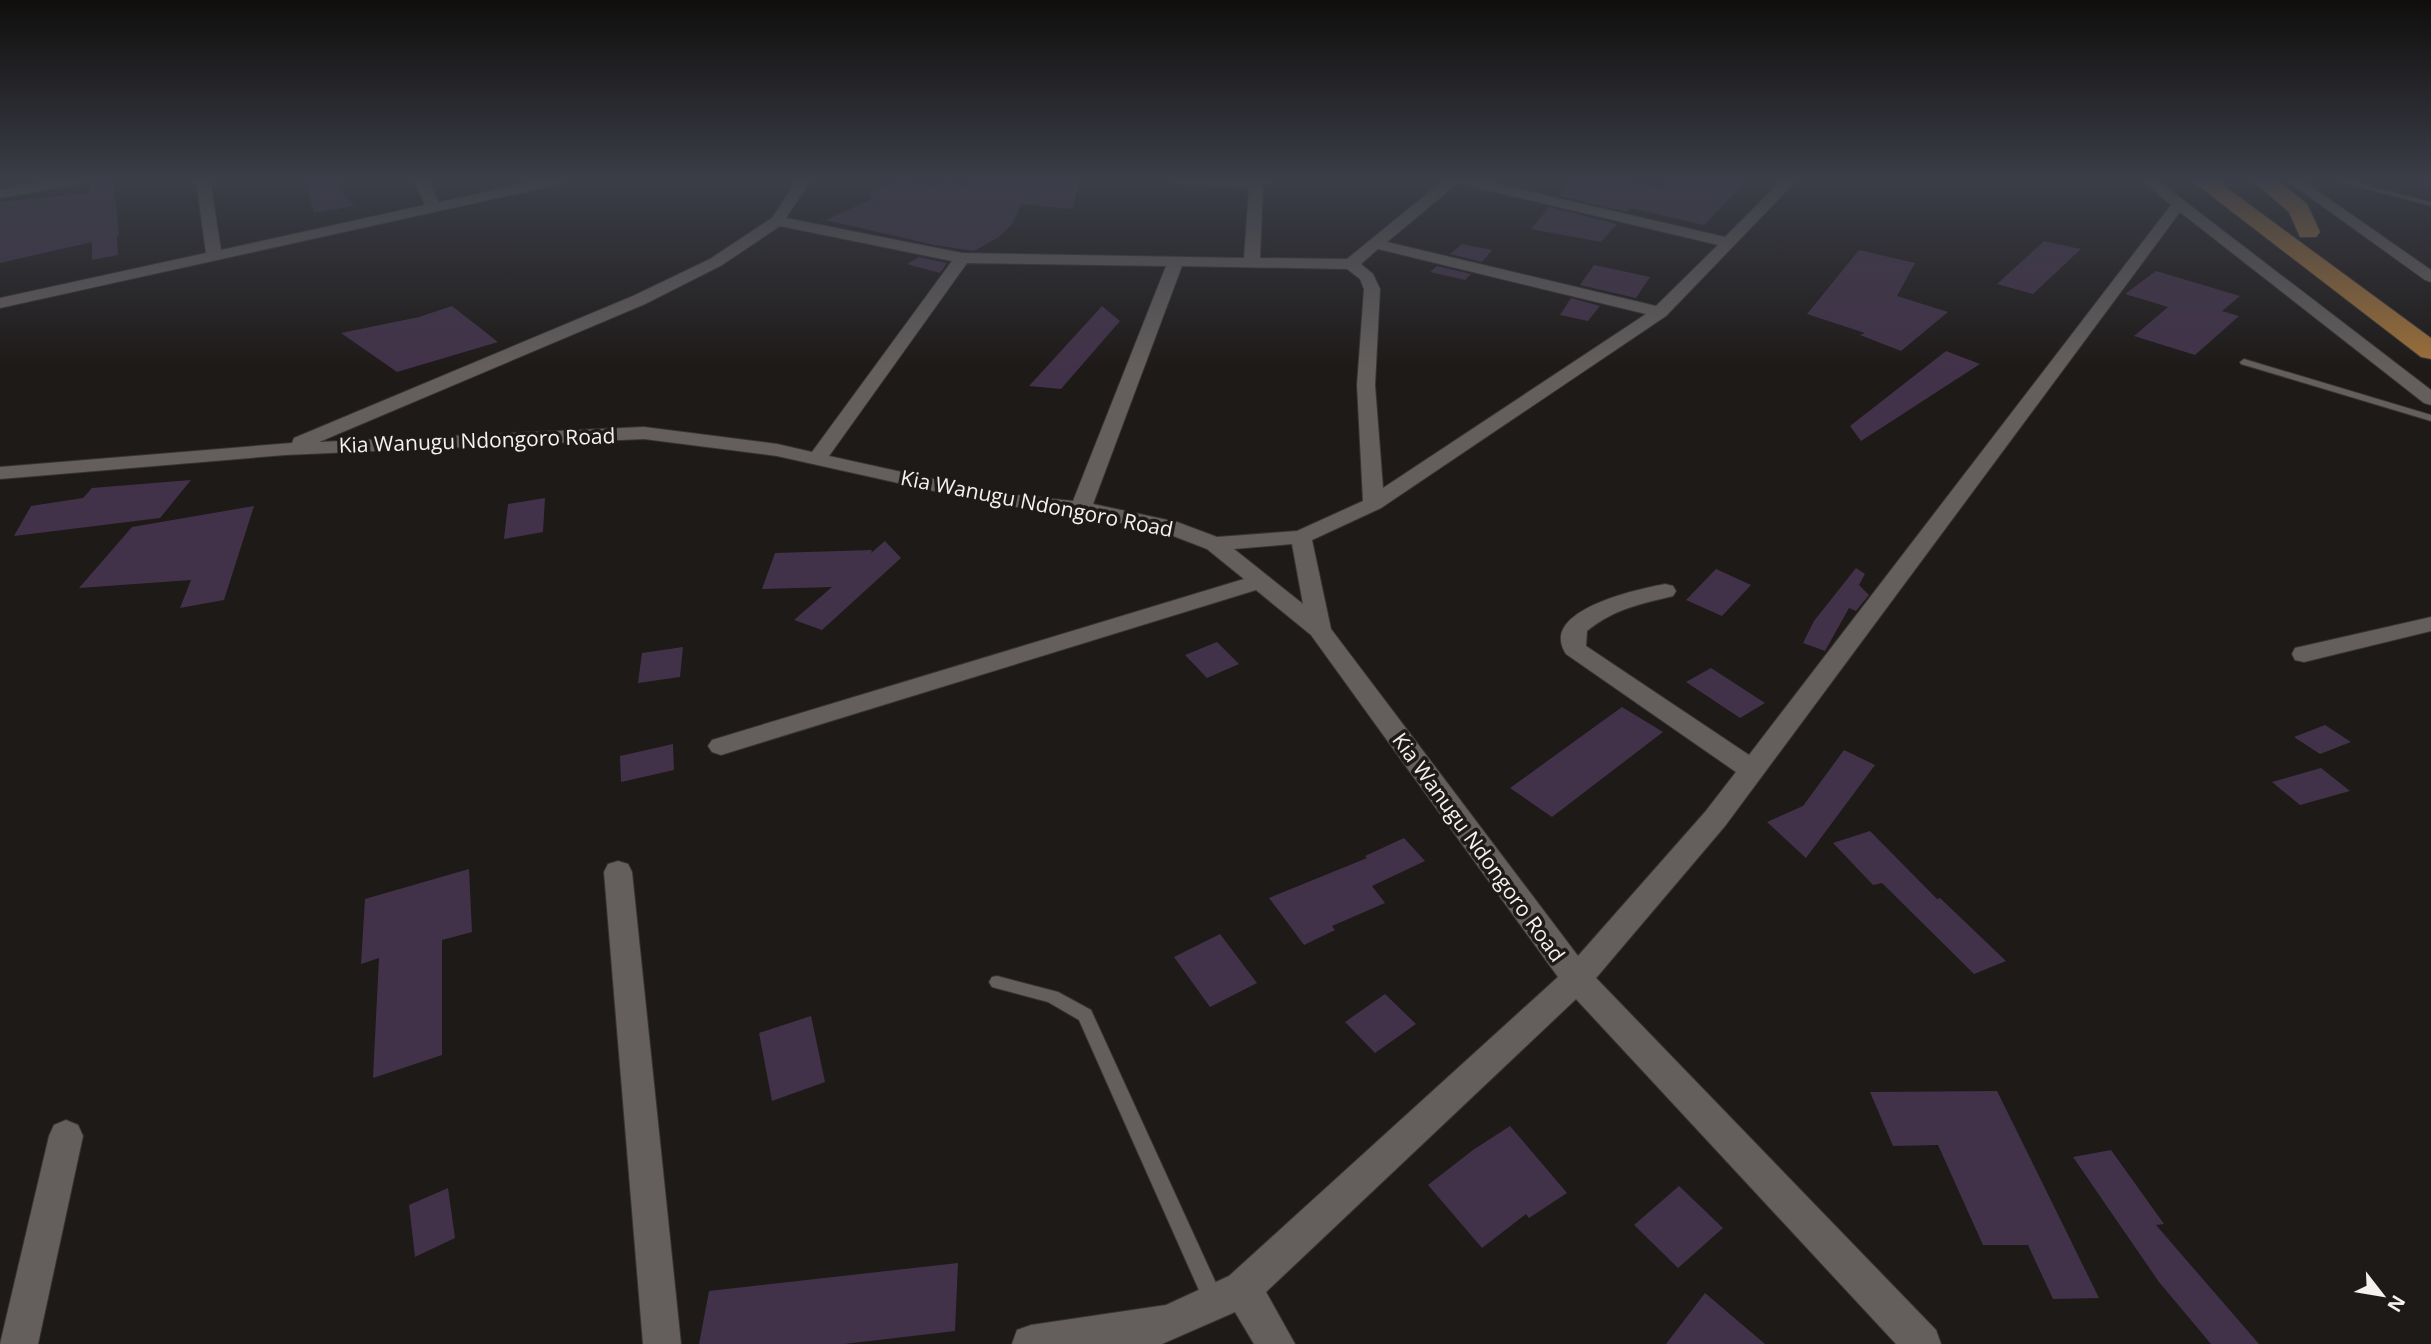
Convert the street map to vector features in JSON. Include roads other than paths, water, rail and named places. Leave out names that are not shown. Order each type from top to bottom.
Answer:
[{"type":"main road","points":[[2286,243],[2431,351]]},
{"type":"main road","points":[[2323,243],[2420,313]]},
{"type":"street","points":[[212,243],[214,256]]},
{"type":"street","points":[[0,303],[275,243]]},
{"type":"street","points":[[285,449],[639,300],[716,262],[745,243]]},
{"type":"street","points":[[886,243],[962,258],[1351,264],[1367,277],[1372,289],[1366,385],[1374,504]]},
{"type":"street","points":[[1252,263],[1254,243]]},
{"type":"street","points":[[1215,544],[1301,537],[1374,504],[1660,312],[1730,243]]},
{"type":"street","points":[[1031,1344],[1167,1324],[1228,1296],[1577,979],[1715,819],[2150,243]]},
{"type":"street","points":[[2229,243],[2431,398]]},
{"type":"street","points":[[2382,243],[2431,277]]},
{"type":"street","points":[[1351,264],[1375,244],[1660,312]]},
{"type":"street","points":[[818,457],[962,258]]},
{"type":"street","points":[[1081,508],[1175,263]]},
{"type":"street","points":[[357,419],[371,445]]},
{"type":"street","name":"Kia Wanugu Ndongoro Road","points":[[0,473],[285,449],[644,433],[700,438],[818,457],[997,499],[1081,508],[1169,527],[1215,544],[1319,629],[1577,979],[1922,1344]]},
{"type":"street","points":[[1301,537],[1319,629]]},
{"type":"street","points":[[721,746],[1261,581]]},
{"type":"street","points":[[1665,591],[1627,598],[1597,611],[1575,629],[1574,649],[1752,770]]},
{"type":"street","points":[[2304,654],[2431,624]]},
{"type":"street","points":[[618,872],[662,1344]]},
{"type":"street","points":[[19,1344],[66,1136]]},
{"type":"street","points":[[1228,1296],[1276,1344]]},
{"type":"lane","points":[[2244,362],[2431,418]]},
{"type":"lane","points":[[997,982],[1052,996],[1085,1015],[1228,1296]]}]
